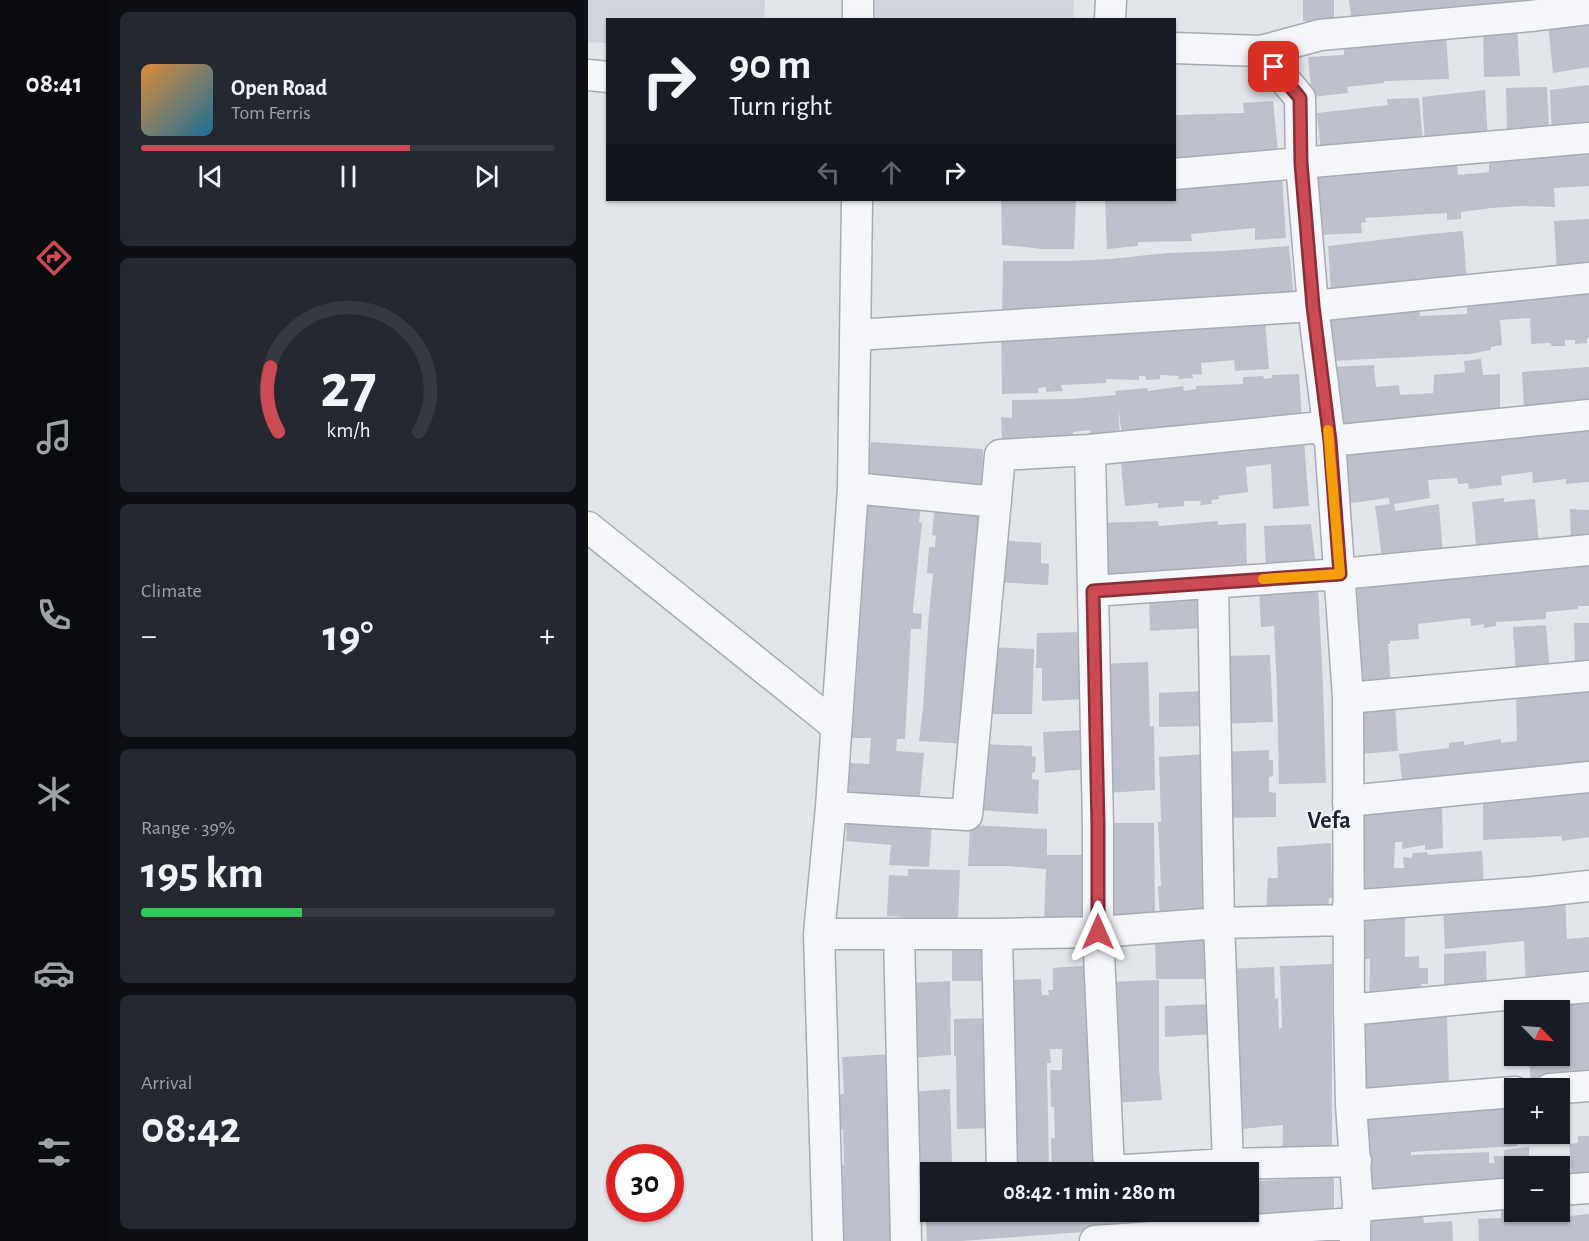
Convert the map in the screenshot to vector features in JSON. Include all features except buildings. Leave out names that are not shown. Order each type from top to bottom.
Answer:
[{"type":"street","points":[[858,0],[858,18]]},
{"type":"street","points":[[1110,18],[1111,0]]},
{"type":"street","points":[[1176,48],[1261,51],[1320,36],[1589,9]]},
{"type":"street","points":[[1261,51],[1300,98],[1301,163],[1313,306],[1330,441],[1348,698],[1349,1010],[1351,1106],[1356,1161],[1356,1223]]},
{"type":"street","points":[[588,75],[606,77]]},
{"type":"street","points":[[1176,174],[1589,138]]},
{"type":"street","points":[[828,1241],[819,934],[831,807],[853,488],[857,201]]},
{"type":"street","points":[[856,335],[1313,306],[1589,278]]},
{"type":"street","points":[[1330,441],[1589,415]]},
{"type":"street","points":[[831,807],[967,815],[1000,455],[1090,450],[1322,427],[1330,441]]},
{"type":"street","points":[[1090,450],[1098,932],[1109,1162]]},
{"type":"street","points":[[853,488],[996,502]]},
{"type":"street","points":[[588,527],[836,726]]},
{"type":"street","points":[[1093,591],[1340,574],[1589,550]]},
{"type":"street","points":[[1213,583],[1219,923],[1228,1162]]},
{"type":"street","points":[[1348,698],[1589,676]]},
{"type":"street","points":[[1348,801],[1589,777]]},
{"type":"street","points":[[819,934],[1098,932],[1348,913],[1589,886]]},
{"type":"street","points":[[899,934],[906,1241]]},
{"type":"street","points":[[997,934],[1002,1162]]},
{"type":"street","points":[[1349,1010],[1589,987]]},
{"type":"street","points":[[1570,1087],[1589,1086]]},
{"type":"street","points":[[1351,1106],[1504,1093]]},
{"type":"street","points":[[1259,1163],[1356,1161]]},
{"type":"street","points":[[1570,1189],[1589,1188]]},
{"type":"street","points":[[1095,1241],[1356,1223],[1504,1196]]},
{"type":"shaded area","points":[[588,0],[765,0],[764,18],[606,18],[606,43],[588,42]]},
{"type":"shaded area","points":[[870,0],[1074,0],[1073,18],[870,18]]},
{"type":"slow traffic","points":[[1263,579],[1340,574],[1328,430]]},
{"type":"district","name":"Vefa","points":[[1329,820]]},
{"type":"route","points":[[1098,932],[1093,591],[1340,574],[1330,441],[1313,306],[1301,163],[1300,98],[1274,67]]}]
